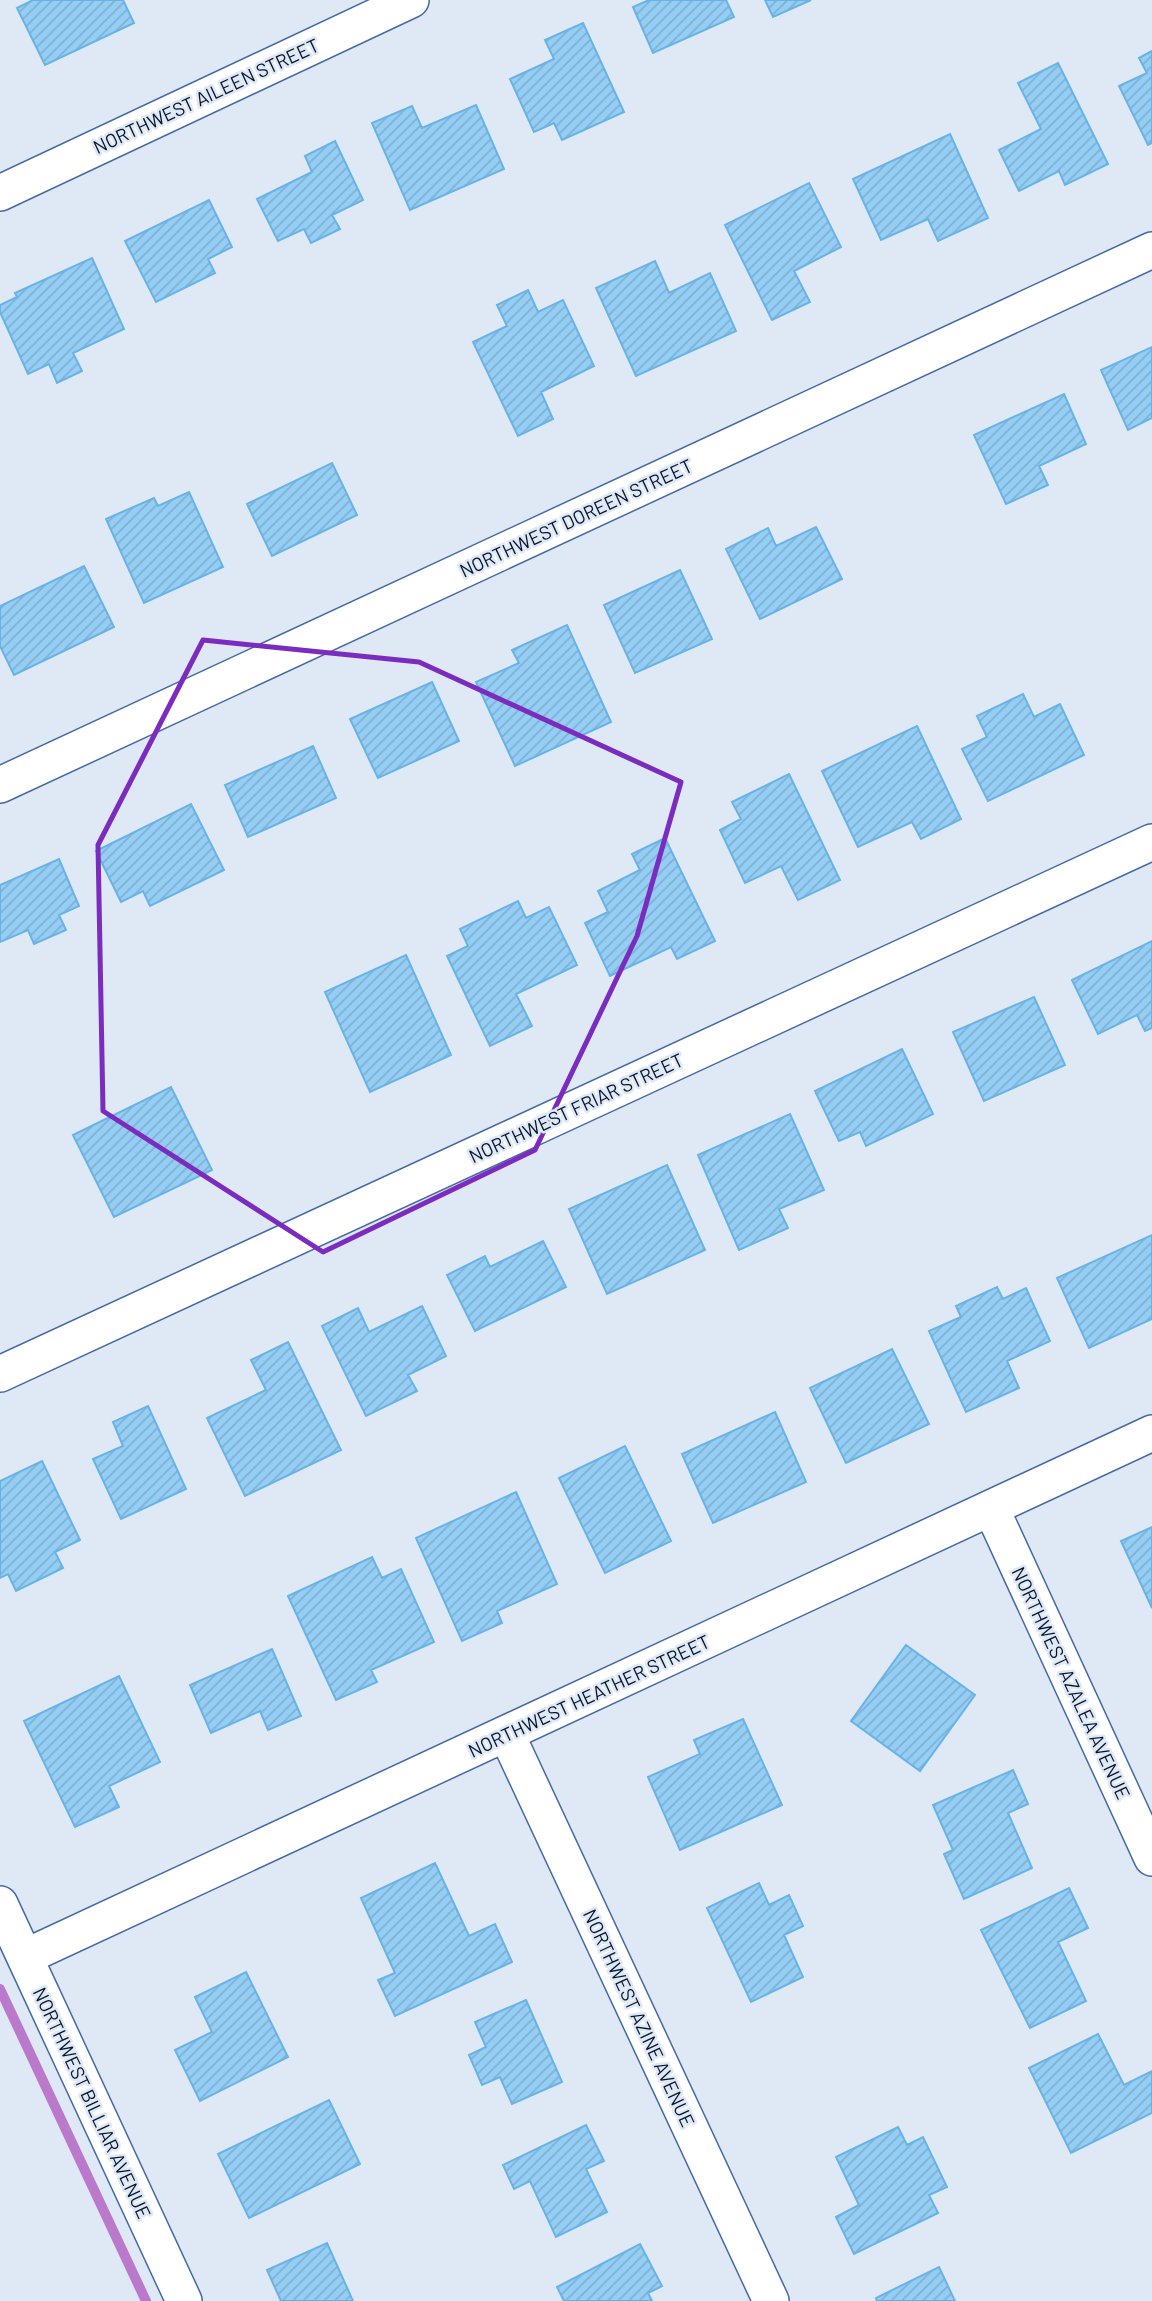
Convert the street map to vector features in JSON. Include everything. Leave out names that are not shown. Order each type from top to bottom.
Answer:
[{"type":"street","name":"NORTHWEST AILEEN STREET","points":[[0,193],[411,0]]},
{"type":"street","name":"NORTHWEST DOREEN STREET","points":[[0,785],[1152,250]]},
{"type":"street","name":"NORTHWEST FRIAR STREET","points":[[0,1374],[1152,842]]},
{"type":"street","name":"NORTHWEST HEATHER STREET","points":[[25,1957],[1152,1433]]},
{"type":"street","name":"NORTHWEST AZALEA AVENUE","points":[[991,1508],[1152,1858]]},
{"type":"street","name":"NORTHWEST AZINE AVENUE","points":[[507,1735],[771,2301]]},
{"type":"street","name":"NORTHWEST BILLIAR AVENUE","points":[[0,1904],[184,2301]]},
{"type":"highlighted area","points":[[203,640],[419,662],[681,782],[637,936],[535,1150],[323,1252],[103,1111],[98,845]]},
{"type":"building","points":[[33,0],[123,0],[134,23],[45,65],[17,8]]},
{"type":"building","points":[[649,0],[726,0],[734,17],[653,53],[633,7]]},
{"type":"building","points":[[765,0],[811,0],[773,17]]},
{"type":"building","points":[[583,23],[624,112],[562,140],[554,123],[534,132],[510,79],[554,59],[545,40]]},
{"type":"building","points":[[1152,51],[1152,143],[1148,145],[1119,86],[1147,73],[1139,58]]},
{"type":"building","points":[[1058,63],[1108,164],[1065,185],[1059,171],[1019,191],[999,150],[1041,129],[1018,83]]},
{"type":"building","points":[[476,105],[504,169],[410,210],[372,123],[412,106],[422,128]]},
{"type":"building","points":[[950,134],[988,218],[938,241],[928,219],[881,240],[853,179]]},
{"type":"building","points":[[335,141],[363,200],[332,215],[340,229],[311,243],[304,229],[278,241],[257,199],[312,172],[305,156]]},
{"type":"building","points":[[809,183],[841,247],[794,271],[810,302],[772,320],[725,225]]},
{"type":"building","points":[[209,200],[232,247],[208,259],[215,273],[156,302],[125,241]]},
{"type":"building","points":[[92,258],[124,329],[73,353],[82,371],[57,383],[49,364],[28,374],[0,312],[0,305],[17,297],[15,293]]},
{"type":"building","points":[[655,261],[669,293],[710,273],[736,331],[636,376],[596,288]]},
{"type":"building","points":[[528,290],[538,312],[563,300],[594,366],[541,392],[553,419],[518,436],[473,342],[507,326],[497,305]]},
{"type":"building","points":[[1152,347],[1152,418],[1128,430],[1101,370]]},
{"type":"building","points":[[1064,394],[1086,444],[1039,466],[1048,485],[1006,504],[974,435]]},
{"type":"building","points":[[332,463],[357,515],[272,556],[247,504]]},
{"type":"building","points":[[189,492],[223,567],[144,603],[106,519],[154,498],[158,506]]},
{"type":"building","points":[[816,527],[842,579],[760,619],[726,549],[768,528],[776,546]]},
{"type":"building","points":[[84,566],[114,627],[14,675],[0,646],[0,606]]},
{"type":"building","points":[[680,570],[712,639],[635,673],[604,605]]},
{"type":"building","points":[[567,625],[611,722],[515,766],[476,682],[519,663],[512,650]]},
{"type":"building","points":[[432,682],[459,741],[378,778],[350,719]]},
{"type":"building","points":[[1023,694],[1034,717],[1060,704],[1084,755],[988,801],[962,749],[987,737],[977,716]]},
{"type":"building","points":[[917,726],[961,819],[921,839],[912,822],[858,847],[822,771]]},
{"type":"building","points":[[313,746],[336,798],[248,837],[225,785]]},
{"type":"building","points":[[789,774],[840,880],[798,900],[781,866],[745,883],[720,830],[741,819],[732,802]]},
{"type":"building","points":[[191,804],[224,870],[150,906],[143,891],[121,902],[96,851]]},
{"type":"building","points":[[665,838],[715,941],[677,959],[671,947],[610,976],[585,923],[608,912],[598,891],[640,870],[632,854]]},
{"type":"building","points":[[59,859],[79,906],[59,915],[66,930],[34,944],[28,930],[0,942],[0,885]]},
{"type":"building","points":[[518,901],[526,918],[549,907],[577,965],[516,994],[532,1026],[490,1046],[447,956],[468,946],[460,929]]},
{"type":"building","points":[[1152,941],[1152,1028],[1145,1031],[1137,1015],[1098,1034],[1072,980]]},
{"type":"building","points":[[406,955],[451,1055],[370,1092],[325,992]]},
{"type":"building","points":[[1034,997],[1065,1065],[984,1101],[953,1032]]},
{"type":"building","points":[[902,1049],[933,1114],[866,1146],[860,1132],[839,1141],[815,1091]]},
{"type":"building","points":[[171,1087],[212,1170],[114,1217],[73,1135]]},
{"type":"building","points":[[790,1114],[824,1190],[779,1209],[788,1228],[739,1250],[698,1155]]},
{"type":"building","points":[[667,1165],[705,1250],[607,1294],[569,1209]]},
{"type":"building","points":[[1152,1235],[1152,1319],[1089,1348],[1057,1278]]},
{"type":"building","points":[[543,1241],[566,1287],[475,1331],[447,1275],[485,1256],[490,1267]]},
{"type":"building","points":[[997,1287],[1003,1299],[1026,1288],[1050,1341],[1007,1361],[1019,1388],[966,1412],[929,1331],[961,1317],[956,1306]]},
{"type":"building","points":[[422,1306],[446,1356],[408,1375],[417,1391],[366,1416],[322,1326],[358,1308],[369,1332]]},
{"type":"building","points":[[288,1342],[341,1450],[245,1496],[207,1418],[266,1390],[251,1360]]},
{"type":"building","points":[[892,1349],[929,1424],[846,1463],[810,1388]]},
{"type":"building","points":[[148,1406],[186,1489],[121,1519],[93,1459],[123,1446],[113,1422]]},
{"type":"building","points":[[775,1412],[806,1482],[713,1523],[682,1454]]},
{"type":"building","points":[[625,1446],[671,1541],[605,1573],[559,1478]]},
{"type":"building","points":[[42,1461],[80,1540],[55,1552],[63,1568],[16,1591],[8,1574],[0,1578],[0,1481]]},
{"type":"building","points":[[516,1492],[557,1584],[497,1611],[502,1623],[462,1641],[416,1538]]},
{"type":"building","points":[[1152,1527],[1152,1608],[1121,1541]]},
{"type":"building","points":[[372,1557],[382,1578],[401,1569],[434,1642],[371,1670],[377,1682],[336,1700],[288,1596]]},
{"type":"building","points":[[906,1645],[975,1695],[920,1771],[851,1721]]},
{"type":"building","points":[[272,1649],[301,1716],[268,1730],[260,1711],[211,1733],[190,1685]]},
{"type":"building","points":[[119,1676],[160,1762],[109,1786],[119,1807],[75,1827],[24,1721]]},
{"type":"building","points":[[743,1719],[782,1805],[680,1850],[648,1777],[700,1754],[694,1740]]},
{"type":"building","points":[[1013,1770],[1028,1804],[1008,1813],[1032,1868],[964,1899],[944,1854],[953,1850],[933,1805]]},
{"type":"building","points":[[435,1863],[469,1936],[495,1924],[512,1962],[395,2016],[378,1980],[395,1973],[361,1898]]},
{"type":"building","points":[[759,1883],[769,1905],[789,1895],[803,1926],[784,1935],[803,1977],[751,2002],[707,1908]]},
{"type":"building","points":[[1069,1888],[1088,1928],[1058,1942],[1086,2001],[1030,2028],[981,1930]]},
{"type":"building","points":[[246,1972],[288,2057],[200,2101],[175,2050],[212,2032],[195,1997]]},
{"type":"building","points":[[526,2000],[562,2082],[512,2104],[500,2077],[482,2085],[469,2055],[486,2047],[475,2022]]},
{"type":"building","points":[[1098,2034],[1124,2085],[1152,2071],[1152,2113],[1071,2153],[1029,2068]]},
{"type":"building","points":[[329,2100],[360,2164],[249,2218],[218,2154]]},
{"type":"building","points":[[586,2125],[604,2161],[586,2169],[607,2212],[556,2237],[530,2181],[514,2189],[503,2165]]},
{"type":"building","points":[[898,2127],[907,2145],[923,2137],[947,2187],[929,2195],[938,2213],[854,2254],[836,2217],[859,2205],[836,2157]]},
{"type":"building","points":[[327,2243],[353,2301],[281,2301],[267,2270]]},
{"type":"building","points":[[640,2244],[662,2286],[648,2293],[652,2301],[564,2301],[557,2287]]},
{"type":"building","points":[[939,2267],[955,2301],[877,2301],[876,2298]]},
{"type":"waterway","points":[[0,1989],[146,2301]]}]
